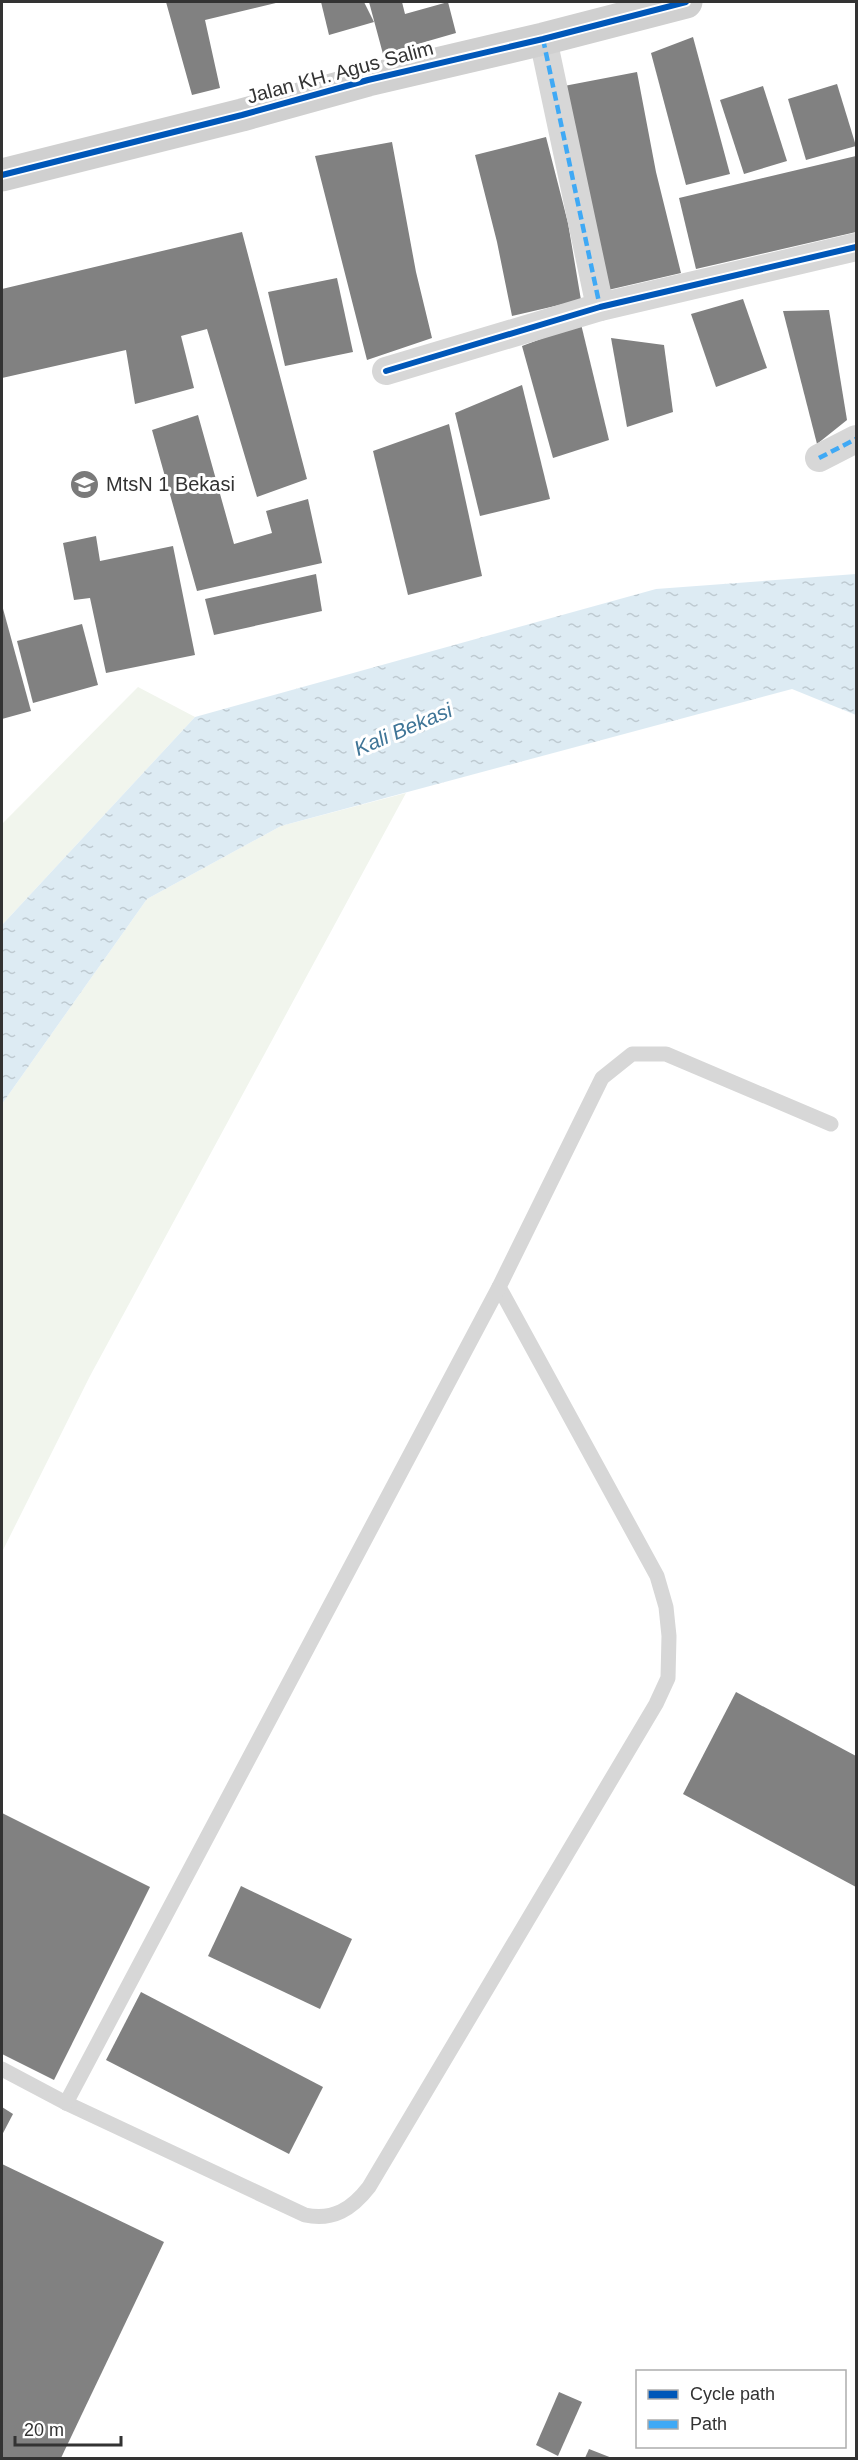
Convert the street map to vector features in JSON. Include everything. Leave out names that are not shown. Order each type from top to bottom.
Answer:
[{"type":"street","name":"Jalan KH. Agus Salim","points":[[2,175],[242,115],[368,80],[543,39],[686,2]]},
{"type":"street","points":[[543,39],[600,307]]},
{"type":"street","points":[[386,371],[600,307],[856,247]]},
{"type":"street","points":[[819,458],[856,438]]},
{"type":"lane","points":[[66,2103],[499,1287],[602,1078],[632,1054],[666,1054],[831,1124]]},
{"type":"lane","points":[[2,2069],[66,2103],[305,2215],[323,2217],[343,2212],[369,2187],[656,1704],[668,1678],[669,1636],[666,1607],[657,1576],[499,1287]]},
{"type":"shaded area","points":[[138,687],[195,717],[2,925],[2,824]]},
{"type":"shaded area","points":[[406,793],[90,1376],[2,1552],[2,1104],[147,899],[281,826]]},
{"type":"water","name":"Kali Bekasi","points":[[856,574],[856,715],[792,689],[281,826],[147,899],[2,1104],[2,925],[195,717],[656,589]]},
{"type":"building","points":[[166,2],[280,2],[205,20],[220,88],[192,95]]},
{"type":"building","points":[[321,2],[364,2],[374,22],[329,35]]},
{"type":"building","points":[[369,2],[402,2],[405,14],[448,2],[456,33],[383,54]]},
{"type":"building","points":[[693,37],[730,174],[686,185],[651,53]]},
{"type":"building","points":[[637,72],[656,172],[681,273],[608,290],[564,86]]},
{"type":"building","points":[[837,84],[856,146],[806,160],[788,99]]},
{"type":"building","points":[[763,86],[787,161],[744,174],[720,100]]},
{"type":"building","points":[[546,137],[568,223],[581,300],[512,316],[497,242],[475,155]]},
{"type":"building","points":[[392,142],[416,272],[432,338],[367,360],[315,156]]},
{"type":"building","points":[[856,156],[856,232],[696,269],[679,198]]},
{"type":"building","name":"MtsN 1 Bekasi","points":[[242,232],[307,479],[257,497],[207,329],[181,336],[194,388],[135,404],[126,350],[2,378],[2,289]]},
{"type":"building","points":[[337,278],[353,352],[285,366],[268,292]]},
{"type":"building","points":[[743,299],[767,368],[716,387],[691,314]]},
{"type":"building","points":[[829,310],[847,420],[817,444],[783,311]]},
{"type":"building","points":[[581,324],[609,440],[553,458],[522,346]]},
{"type":"building","points":[[611,338],[664,345],[673,412],[627,427]]},
{"type":"building","points":[[522,385],[550,499],[480,516],[455,413]]},
{"type":"building","name":"MtsN 1 Bekasi","points":[[198,415],[234,544],[272,533],[266,511],[308,499],[322,563],[197,591],[152,430]]},
{"type":"building","points":[[449,424],[482,576],[408,595],[373,451]]},
{"type":"building","name":"MtsN 1 Bekasi","points":[[96,536],[100,561],[173,546],[195,655],[106,673],[90,598],[74,600],[63,543]]},
{"type":"building","points":[[316,574],[322,611],[214,635],[205,599]]},
{"type":"building","points":[[2,605],[31,711],[2,719]]},
{"type":"building","points":[[82,624],[98,685],[33,703],[17,641]]},
{"type":"building","points":[[736,1692],[856,1756],[856,1887],[683,1794]]},
{"type":"building","points":[[2,1813],[150,1887],[54,2080],[2,2054]]},
{"type":"building","points":[[241,1886],[352,1939],[320,2009],[208,1956]]},
{"type":"building","points":[[141,1992],[323,2087],[289,2154],[106,2060]]},
{"type":"building","points":[[2,2107],[13,2114],[2,2135]]},
{"type":"building","points":[[2,2164],[164,2242],[61,2458],[2,2458]]},
{"type":"building","points":[[559,2392],[582,2402],[558,2456],[536,2445]]},
{"type":"building","points":[[589,2449],[612,2458],[585,2458]]},
{"type":"marked path","points":[[543,39],[600,307]]},
{"type":"marked path","points":[[819,458],[856,439]]},
{"type":"cycle path","points":[[2,175],[242,115],[368,80],[543,39],[686,2]]},
{"type":"cycle path","points":[[386,371],[600,307],[856,247]]},
{"type":"place","name":"MtsN 1 Bekasi","points":[[85,484]]}]
